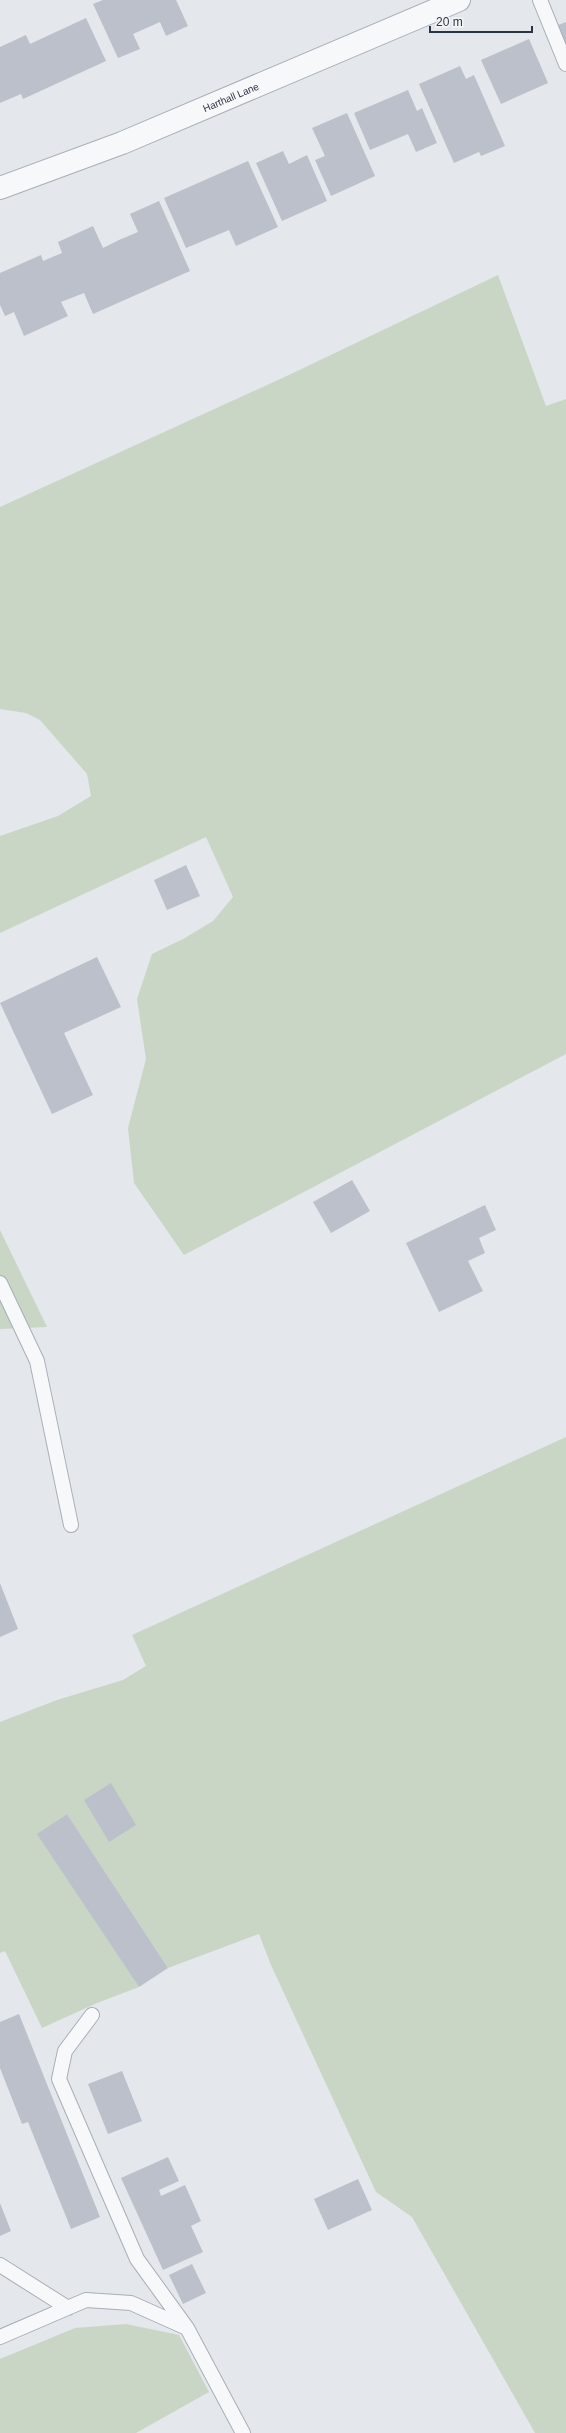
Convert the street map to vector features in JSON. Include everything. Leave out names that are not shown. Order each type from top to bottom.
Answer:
[{"type":"street","name":"Harthall Lane","points":[[0,188],[122,143],[459,0]]},
{"type":"lane","points":[[540,0],[566,64]]},
{"type":"lane","points":[[0,1284],[37,1361],[71,1525]]},
{"type":"lane","points":[[92,2015],[65,2052],[59,2079],[138,2259],[187,2328],[244,2433]]},
{"type":"lane","points":[[0,2265],[68,2308]]},
{"type":"lane","points":[[0,2337],[86,2300],[131,2303],[187,2328]]},
{"type":"green space","points":[[498,275],[546,406],[566,399],[566,1054],[184,1255],[134,1183],[128,1128],[146,1059],[137,999],[152,954],[185,938],[213,921],[233,897],[206,837],[0,933],[0,836],[58,816],[91,796],[87,774],[40,720],[26,713],[0,709],[0,507],[291,374]]},
{"type":"green space","points":[[0,1230],[47,1327],[0,1329]]},
{"type":"green space","points":[[566,1437],[566,2433],[535,2433],[412,2217],[376,2192],[271,1965],[259,1934],[168,1968],[67,1814],[38,1834],[139,1987],[97,2003],[42,2028],[5,1951],[0,1953],[0,1722],[57,1700],[123,1680],[146,1666],[132,1635]]},
{"type":"green space","points":[[126,2324],[179,2335],[209,2392],[136,2433],[0,2433],[0,2359],[75,2328]]},
{"type":"building","points":[[103,0],[176,0],[188,26],[166,36],[160,22],[133,34],[140,49],[118,58],[93,4]]},
{"type":"building","points":[[86,18],[106,61],[23,99],[21,94],[0,103],[0,47],[26,35],[30,44]]},
{"type":"building","points":[[566,22],[566,44],[558,25]]},
{"type":"building","points":[[529,39],[548,83],[501,104],[481,60]]},
{"type":"building","points":[[460,66],[466,79],[474,75],[505,146],[481,156],[479,152],[454,163],[419,84]]},
{"type":"building","points":[[408,90],[417,111],[422,108],[437,143],[416,152],[408,134],[370,150],[354,113]]},
{"type":"building","points":[[347,113],[375,176],[331,196],[315,160],[325,156],[312,128]]},
{"type":"building","points":[[283,151],[289,164],[307,155],[327,201],[282,221],[256,163]]},
{"type":"building","points":[[248,161],[278,227],[236,246],[229,230],[186,248],[164,198]]},
{"type":"building","points":[[159,201],[190,271],[93,314],[84,293],[61,302],[68,316],[24,336],[14,312],[5,316],[0,305],[0,273],[41,255],[43,261],[62,253],[58,242],[93,226],[103,248],[138,232],[130,214]]},
{"type":"building","points":[[186,865],[200,896],[167,910],[154,880]]},
{"type":"building","points":[[97,957],[121,1007],[64,1033],[93,1095],[52,1114],[0,1003]]},
{"type":"building","points":[[352,1180],[370,1211],[331,1233],[313,1202]]},
{"type":"building","points":[[485,1205],[496,1230],[479,1238],[485,1253],[468,1261],[483,1291],[439,1312],[406,1243]]},
{"type":"building","points":[[0,1583],[18,1629],[0,1637]]},
{"type":"building","points":[[111,1783],[136,1825],[109,1842],[84,1800]]},
{"type":"building","points":[[67,1814],[168,1968],[139,1987],[37,1834]]},
{"type":"building","points":[[19,2014],[100,2217],[71,2229],[28,2122],[22,2124],[0,2068],[0,2022]]},
{"type":"building","points":[[122,2071],[142,2121],[108,2134],[88,2084]]},
{"type":"building","points":[[168,2157],[179,2181],[159,2190],[161,2196],[185,2185],[201,2221],[191,2226],[203,2252],[163,2270],[121,2178]]},
{"type":"building","points":[[358,2179],[372,2210],[328,2230],[314,2199]]},
{"type":"building","points":[[0,2203],[11,2231],[0,2236]]},
{"type":"building","points":[[192,2264],[206,2293],[183,2304],[169,2275]]}]
